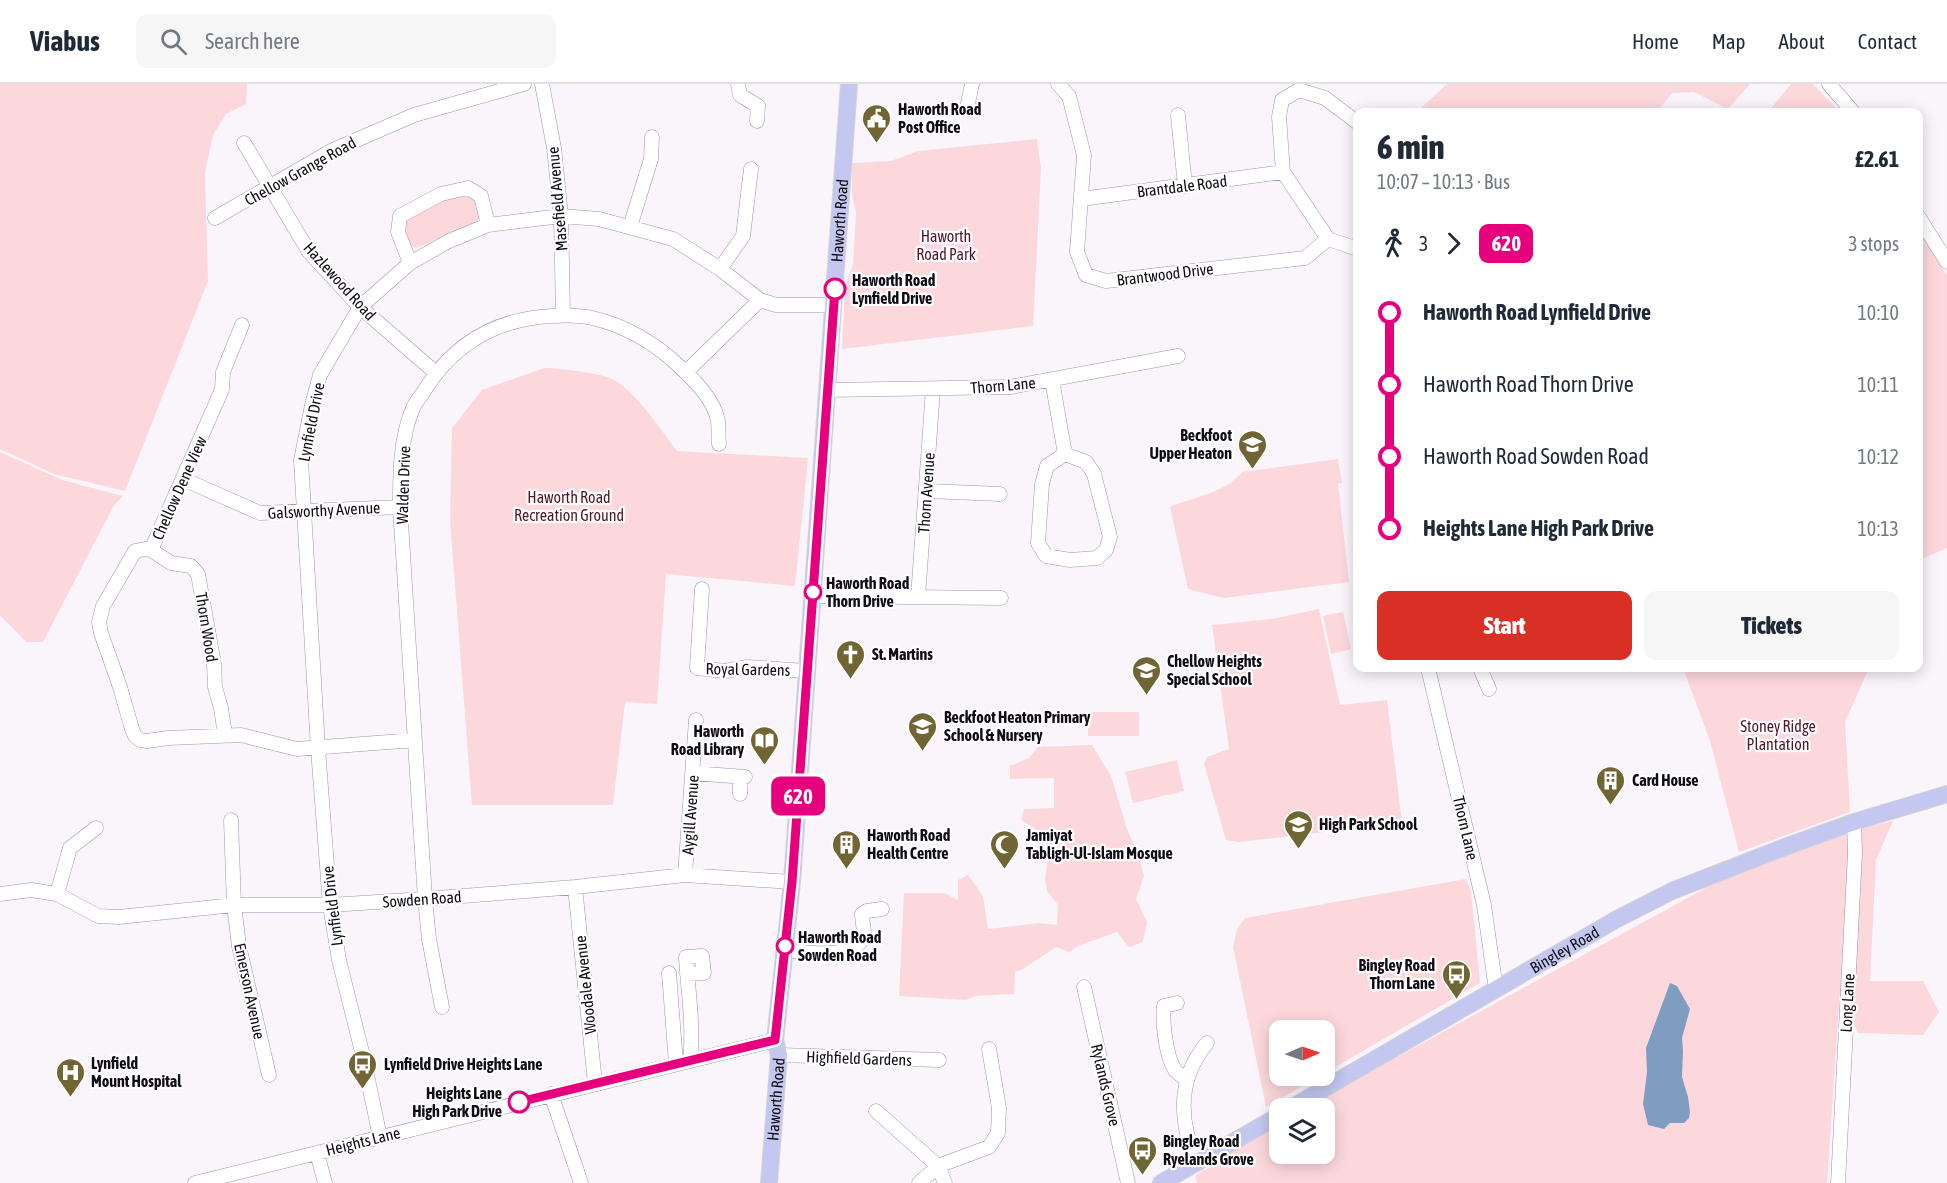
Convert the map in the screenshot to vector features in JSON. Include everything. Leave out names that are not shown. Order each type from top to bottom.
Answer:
[{"type":"main road","name":"Haworth Road","points":[[769,1183],[777,1048],[792,882],[849,84]]},
{"type":"main road","name":"Bingley Road","points":[[1308,1098],[1617,919],[1672,891],[1854,822],[1947,794]]},
{"type":"main road","points":[[1161,1183],[1269,1121]]},
{"type":"street","name":"Chellow Grange Road","points":[[215,218],[331,151],[414,115],[524,84]]},
{"type":"street","name":"Masefield Avenue","points":[[542,84],[554,148],[561,216],[564,315]]},
{"type":"street","points":[[738,84],[740,95],[758,106],[757,121]]},
{"type":"street","points":[[968,108],[972,84]]},
{"type":"street","name":"Brantwood Drive","points":[[1058,84],[1069,96],[1083,154],[1077,252],[1086,275],[1106,281],[1305,258],[1328,239]]},
{"type":"street","points":[[1829,84],[1850,108]]},
{"type":"street","points":[[1353,119],[1325,98],[1299,90],[1282,99],[1279,117],[1283,172],[1328,239],[1353,247]]},
{"type":"street","points":[[1178,115],[1185,186]]},
{"type":"street","points":[[630,227],[651,159],[652,137]]},
{"type":"street","name":"Hazlewood Road","points":[[244,143],[309,252],[360,307],[436,373]]},
{"type":"street","points":[[720,269],[743,236],[751,169]]},
{"type":"street","name":"Brantdale Road","points":[[1080,199],[1283,172]]},
{"type":"street","points":[[410,263],[398,231],[400,216],[441,194],[468,188],[481,196],[488,225]]},
{"type":"street","name":"Lynfield Drive","points":[[380,1137],[339,960],[330,905],[301,460],[320,375],[360,307],[410,263],[449,241],[488,225],[561,216],[599,219],[673,239],[720,269],[760,300],[776,305],[834,305]]},
{"type":"street","points":[[1923,224],[1947,262]]},
{"type":"street","points":[[686,372],[760,300]]},
{"type":"street","name":"Walden Drive","points":[[442,1007],[429,939],[425,899],[400,507],[401,453],[413,407],[436,373],[450,358],[487,331],[527,317],[564,315],[591,318],[629,331],[662,350],[686,372],[708,398],[718,419],[719,444]]},
{"type":"street","name":"Chellow Dene View","points":[[225,735],[211,738],[168,738],[147,741],[135,736],[99,622],[102,606],[131,556],[140,549],[151,550],[217,401],[222,388],[223,372],[242,325]]},
{"type":"street","name":"Thorn Lane","points":[[827,390],[1010,387],[1178,356]]},
{"type":"street","points":[[1052,380],[1065,454]]},
{"type":"street","name":"Thorn Avenue","points":[[918,597],[933,388]]},
{"type":"street","points":[[1065,454],[1086,462],[1094,474],[1110,537],[1106,550],[1097,558],[1070,560],[1046,556],[1038,543],[1042,484],[1047,466],[1065,454]]},
{"type":"street","name":"Galsworthy Avenue","points":[[183,479],[260,513],[303,513],[400,507]]},
{"type":"street","points":[[927,491],[1000,494]]},
{"type":"street","name":"Thorn Wood","points":[[151,550],[171,563],[191,566],[198,574],[214,664],[215,687],[225,735]]},
{"type":"street","name":"Royal Gardens","points":[[702,589],[697,668],[725,671],[747,667],[806,671]]},
{"type":"street","points":[[813,597],[1001,598]]},
{"type":"street","name":"Thorn Lane","points":[[1430,672],[1484,905],[1496,990]]},
{"type":"street","points":[[1482,672],[1489,689]]},
{"type":"street","name":"Aygill Avenue","points":[[686,875],[696,720]]},
{"type":"street","points":[[225,735],[257,738],[272,744],[297,749],[415,740]]},
{"type":"street","points":[[693,773],[742,777],[740,794]]},
{"type":"street","name":"Emerson Avenue","points":[[231,820],[234,905],[239,946],[269,1075]]},
{"type":"street","name":"Long Lane","points":[[1838,1183],[1856,845],[1854,822]]},
{"type":"street","points":[[0,894],[31,890],[57,894],[70,848],[96,828]]},
{"type":"street","name":"Sowden Road","points":[[57,894],[98,916],[119,917],[234,905],[330,905],[425,899],[686,875],[792,882]]},
{"type":"street","name":"Woodale Avenue","points":[[575,887],[595,1083]]},
{"type":"street","points":[[785,950],[838,953],[851,949],[860,943],[864,933],[857,913],[882,909]]},
{"type":"street","points":[[669,973],[683,1062]]},
{"type":"street","points":[[683,1062],[692,1039],[687,974]]},
{"type":"street","name":"Rylands Grove","points":[[1084,987],[1128,1183]]},
{"type":"street","points":[[1177,1003],[1164,1006],[1165,1034],[1175,1071],[1186,1079]]},
{"type":"street","points":[[1197,1163],[1188,1143],[1184,1101],[1186,1079],[1197,1055],[1207,1043]]},
{"type":"street","name":"Heights Lane","points":[[195,1183],[232,1179],[317,1153],[683,1062],[777,1048]]},
{"type":"street","name":"Highfield Gardens","points":[[777,1048],[939,1060]]},
{"type":"street","points":[[919,1183],[938,1166],[989,1147],[998,1133],[999,1108],[989,1049]]},
{"type":"street","points":[[551,1094],[580,1183]]},
{"type":"street","points":[[876,1112],[938,1166],[945,1183]]},
{"type":"street","points":[[317,1153],[325,1183]]},
{"type":"green space","points":[[0,84],[247,84],[246,104],[226,114],[213,135],[205,172],[208,281],[125,491],[54,474],[0,449]]},
{"type":"green space","points":[[1447,84],[1750,84],[1729,108],[1694,92],[1672,93],[1660,108],[1421,108]]},
{"type":"green space","points":[[1791,84],[1813,84],[1836,108],[1771,108]]},
{"type":"green space","name":"Haworth Road Park","points":[[1037,139],[1041,168],[1033,326],[842,349],[845,286],[853,265],[856,212],[852,195],[852,163],[891,161],[918,151]]},
{"type":"green space","points":[[467,193],[477,200],[480,211],[478,223],[417,248],[407,245],[401,230],[404,218],[442,199]]},
{"type":"green space","points":[[1923,238],[1947,275],[1947,548],[1923,558]]},
{"type":"green space","name":"Haworth Road Recreation Ground","points":[[544,368],[592,373],[616,381],[641,404],[677,451],[808,458],[795,586],[666,574],[657,704],[625,702],[613,805],[472,805],[450,520],[452,428],[482,390]]},
{"type":"green space","points":[[0,452],[62,480],[123,496],[114,505],[43,642],[26,642],[0,615]]},
{"type":"green space","points":[[1338,459],[1342,483],[1338,484],[1349,582],[1224,598],[1188,589],[1170,507],[1218,490],[1242,472]]},
{"type":"green space","points":[[1319,609],[1340,705],[1387,700],[1402,823],[1239,842],[1226,840],[1204,764],[1207,757],[1229,749],[1212,625],[1272,619]]},
{"type":"green space","points":[[1343,612],[1351,649],[1331,654],[1323,616]]},
{"type":"green space","name":"Stoney Ridge Plantation","points":[[1684,672],[1867,672],[1845,722],[1850,812],[1739,852],[1710,741]]},
{"type":"green space","points":[[1088,712],[1139,712],[1139,736],[1088,736]]},
{"type":"green space","points":[[1092,745],[1111,776],[1127,829],[1139,856],[1144,876],[1136,899],[1147,922],[1143,942],[1129,947],[1117,932],[1080,945],[1069,952],[1056,947],[1015,972],[1014,994],[975,996],[966,1000],[899,996],[904,893],[944,893],[958,900],[958,880],[968,875],[983,896],[988,929],[1039,923],[1057,925],[1058,905],[1047,891],[1045,880],[1049,850],[1040,832],[1021,820],[1024,809],[1054,808],[1054,778],[1010,779],[1010,766],[1029,758],[1038,747]]},
{"type":"green space","points":[[1177,760],[1184,791],[1133,803],[1125,772]]},
{"type":"green space","points":[[1893,821],[1876,860],[1870,981],[1923,981],[1939,1012],[1923,1035],[1858,1033],[1840,991],[1827,1183],[1197,1183],[1195,1176],[1207,1169],[1205,1163],[1269,1128],[1269,1164],[1335,1164],[1335,1098],[1322,1098],[1724,878],[1851,831]]},
{"type":"green space","points":[[1466,879],[1471,891],[1480,983],[1335,1067],[1335,1020],[1269,1020],[1269,1086],[1303,1086],[1282,1098],[1269,1098],[1269,1105],[1266,1107],[1233,947],[1237,929],[1245,918]]},
{"type":"water","points":[[1670,983],[1677,986],[1690,1009],[1682,1038],[1682,1077],[1690,1112],[1689,1118],[1684,1123],[1670,1123],[1664,1129],[1648,1125],[1643,1104],[1647,1072],[1646,1048]]},
{"type":"bus line","name":"620","points":[[519,1102],[775,1040],[792,882],[835,289]]},
{"type":"place","name":"Haworth Road Post Office","points":[[877,144]]},
{"type":"place","name":"Haworth Road Lynfield Drive","points":[[835,289]]},
{"type":"place","name":"Beckfoot Upper Heaton","points":[[1253,470]]},
{"type":"place","name":"Haworth Road Thorn Drive","points":[[813,592]]},
{"type":"place","name":"St. Martins","points":[[851,680]]},
{"type":"place","name":"Chellow Heights Special School","points":[[1146,696]]},
{"type":"place","name":"Beckfoot Heaton Primary School & Nursery","points":[[923,752]]},
{"type":"place","name":"Haworth Road Library","points":[[765,766]]},
{"type":"place","name":"Card House","points":[[1611,806]]},
{"type":"place","name":"High Park School","points":[[1298,850]]},
{"type":"place","name":"Haworth Road Health Centre","points":[[846,870]]},
{"type":"place","name":"Jamiyat Tabligh-Ul-Islam Mosque","points":[[1005,870]]},
{"type":"place","name":"Haworth Road Sowden Road","points":[[785,946]]},
{"type":"place","name":"Bingley Road Thorn Lane","points":[[1456,1000]]},
{"type":"place","name":"Lynfield Drive Heights Lane","points":[[363,1090]]},
{"type":"place","name":"Lynfield Mount Hospital","points":[[70,1098]]},
{"type":"place","name":"Heights Lane High Park Drive","points":[[519,1102]]},
{"type":"place","name":"Bingley Road Ryelands Grove","points":[[1142,1176]]}]
